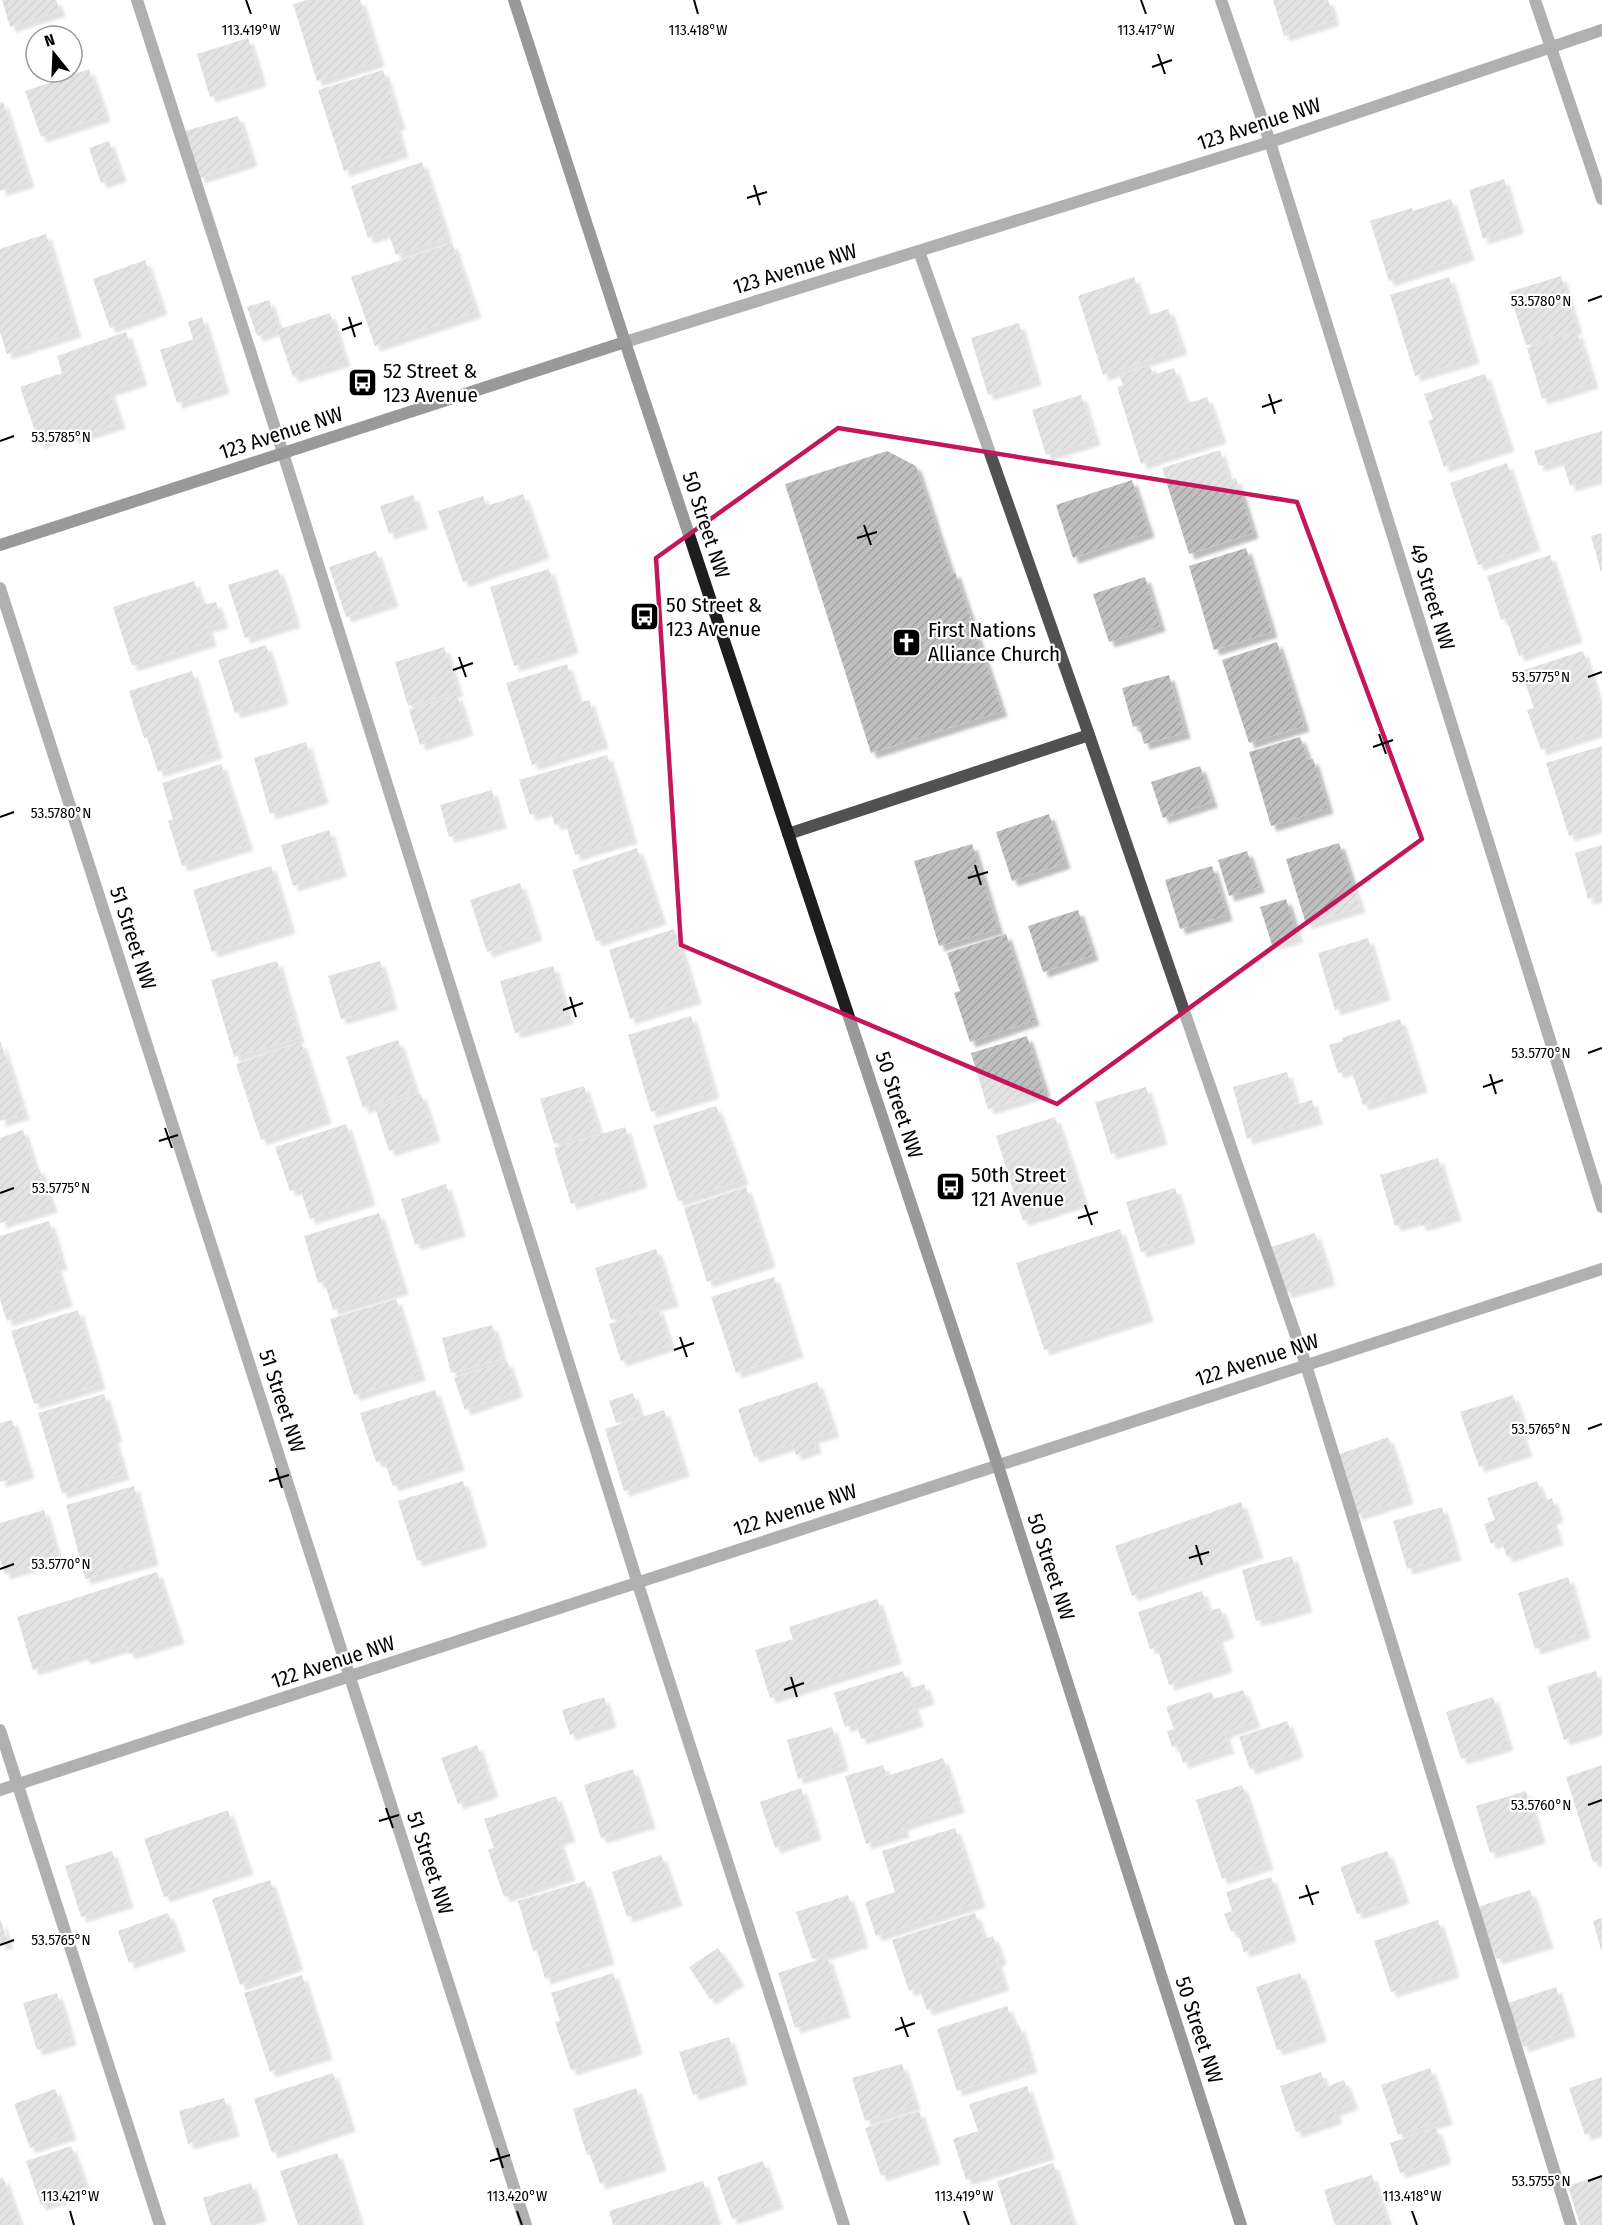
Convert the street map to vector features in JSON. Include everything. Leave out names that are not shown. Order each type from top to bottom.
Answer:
[{"type":"main road","name":"50 Street NW","points":[[514,0],[625,342],[998,1466],[1241,2225]]},
{"type":"main road","name":"123 Avenue NW","points":[[0,545],[625,342]]},
{"type":"street","points":[[137,0],[283,453],[637,1581],[844,2225]]},
{"type":"street","name":"49 Street NW","points":[[1221,0],[1270,142],[1602,1207]]},
{"type":"street","points":[[1535,0],[1602,199]]},
{"type":"street","name":"123 Avenue NW","points":[[625,342],[1270,142],[1602,30]]},
{"type":"street","points":[[919,251],[1306,1365],[1571,2225]]},
{"type":"street","name":"51 Street NW","points":[[0,588],[526,2225]]},
{"type":"street","points":[[788,834],[1089,735]]},
{"type":"street","name":"122 Avenue NW","points":[[0,1790],[1602,1269]]},
{"type":"street","points":[[0,1730],[160,2225]]},
{"type":"highlighted area","points":[[838,428],[1297,502],[1422,839],[1057,1104],[681,945],[656,558]]},
{"type":"building","points":[[2,0],[56,0],[60,11],[10,27]]},
{"type":"building","points":[[307,0],[360,0],[379,61],[317,81],[293,4]]},
{"type":"building","points":[[1273,0],[1328,0],[1334,20],[1284,36]]},
{"type":"building","points":[[248,38],[261,81],[210,97],[197,54]]},
{"type":"building","points":[[89,69],[105,116],[41,137],[25,91],[45,84],[84,84],[84,71]]},
{"type":"building","points":[[383,70],[400,124],[395,125],[403,152],[344,171],[318,90]]},
{"type":"building","points":[[3,102],[29,182],[0,191],[0,103]]},
{"type":"building","points":[[238,116],[252,161],[200,178],[185,131]]},
{"type":"building","points":[[109,141],[121,176],[101,183],[89,148]]},
{"type":"building","points":[[422,162],[447,238],[396,255],[388,232],[368,238],[351,186]]},
{"type":"building","points":[[1504,179],[1518,228],[1483,239],[1469,190]]},
{"type":"building","points":[[1451,199],[1469,255],[1389,281],[1370,221]]},
{"type":"building","points":[[46,234],[76,332],[7,354],[0,332],[0,249]]},
{"type":"building","points":[[452,243],[476,312],[375,346],[351,277]]},
{"type":"building","points":[[145,260],[162,309],[110,328],[93,279]]},
{"type":"building","points":[[1561,276],[1577,329],[1526,345],[1509,292]]},
{"type":"building","points":[[1134,277],[1147,316],[1168,309],[1182,349],[1103,375],[1078,296]]},
{"type":"building","points":[[1449,277],[1474,358],[1415,376],[1390,295]]},
{"type":"building","points":[[269,300],[279,329],[257,336],[247,307]]},
{"type":"building","points":[[330,313],[345,361],[293,377],[277,330]]},
{"type":"building","points":[[202,317],[224,388],[177,403],[160,350],[193,339],[188,322]]},
{"type":"building","points":[[1019,323],[1036,380],[988,395],[971,338]]},
{"type":"building","points":[[126,332],[142,380],[109,391],[120,423],[73,439],[71,432],[39,443],[20,387],[62,373],[57,356]]},
{"type":"building","points":[[1577,332],[1593,383],[1542,399],[1527,348]]},
{"type":"building","points":[[1150,365],[1153,375],[1174,368],[1186,404],[1207,397],[1221,438],[1141,464],[1117,387],[1123,385],[1119,375]]},
{"type":"building","points":[[1485,374],[1509,446],[1444,467],[1428,420],[1433,419],[1424,394]]},
{"type":"building","points":[[1081,395],[1095,440],[1046,455],[1032,410]]},
{"type":"building","points":[[1602,431],[1602,477],[1570,486],[1562,459],[1539,466],[1534,451]]},
{"type":"building","points":[[1220,450],[1229,480],[1236,478],[1253,533],[1189,554],[1162,468]]},
{"type":"building","name":"First Nations Alliance Church","points":[[887,451],[916,466],[951,573],[955,572],[1002,711],[871,753],[785,484]]},
{"type":"building","points":[[1507,463],[1535,545],[1478,565],[1450,483]]},
{"type":"building","points":[[1132,480],[1149,532],[1073,558],[1056,505]]},
{"type":"building","points":[[523,494],[544,553],[463,582],[438,511],[483,496],[486,506]]},
{"type":"building","points":[[413,495],[422,523],[389,534],[380,506]]},
{"type":"building","points":[[1602,533],[1602,572],[1601,572],[1591,536]]},
{"type":"building","points":[[1246,548],[1272,632],[1214,650],[1189,566]]},
{"type":"building","points":[[376,551],[393,601],[346,617],[329,567]]},
{"type":"building","points":[[1550,555],[1577,637],[1519,656],[1506,618],[1501,620],[1487,576]]},
{"type":"building","points":[[278,569],[295,622],[245,638],[228,585]]},
{"type":"building","points":[[549,569],[573,648],[514,666],[490,587]]},
{"type":"building","points":[[1145,577],[1160,626],[1109,642],[1093,594]]},
{"type":"building","points":[[194,581],[202,605],[216,602],[223,623],[207,627],[211,641],[132,666],[113,607]]},
{"type":"building","points":[[1277,642],[1304,726],[1249,743],[1222,660]]},
{"type":"building","points":[[266,645],[283,699],[235,713],[218,660]]},
{"type":"building","points":[[444,647],[458,691],[408,706],[395,662]]},
{"type":"building","points":[[1583,651],[1602,711],[1602,730],[1541,750],[1527,710],[1534,708],[1521,671]]},
{"type":"building","points":[[567,664],[579,703],[589,700],[603,743],[532,765],[506,683]]},
{"type":"building","points":[[192,671],[217,753],[158,772],[129,691]]},
{"type":"building","points":[[1169,675],[1185,733],[1144,744],[1139,725],[1133,727],[1122,688]]},
{"type":"building","points":[[457,695],[468,730],[420,745],[409,710]]},
{"type":"building","points":[[1300,737],[1308,760],[1313,759],[1328,808],[1271,826],[1249,752]]},
{"type":"building","points":[[306,742],[323,798],[270,814],[254,758]]},
{"type":"building","points":[[1602,746],[1602,826],[1569,836],[1546,763]]},
{"type":"building","points":[[607,755],[632,838],[575,855],[565,822],[555,825],[550,810],[530,815],[519,780]]},
{"type":"building","points":[[221,764],[248,845],[182,866],[168,821],[173,819],[162,783]]},
{"type":"building","points":[[1200,766],[1212,802],[1163,818],[1151,782]]},
{"type":"building","points":[[492,790],[501,823],[449,837],[440,805]]},
{"type":"building","points":[[1049,814],[1065,863],[1012,881],[996,832]]},
{"type":"building","points":[[329,830],[341,871],[293,886],[281,845]]},
{"type":"building","points":[[1339,843],[1360,907],[1306,924],[1286,859]]},
{"type":"building","points":[[972,844],[998,929],[939,946],[914,861]]},
{"type":"building","points":[[1602,845],[1602,896],[1588,899],[1575,853]]},
{"type":"building","points":[[637,848],[661,919],[596,941],[572,870]]},
{"type":"building","points":[[1247,851],[1259,887],[1229,896],[1218,860]]},
{"type":"building","points":[[271,866],[290,928],[212,952],[193,890]]},
{"type":"building","points":[[1212,866],[1227,915],[1180,929],[1165,880]]},
{"type":"building","points":[[520,883],[537,935],[487,952],[470,900]]},
{"type":"building","points":[[1286,899],[1298,937],[1272,945],[1260,907]]},
{"type":"building","points":[[1078,910],[1093,955],[1043,972],[1028,926]]},
{"type":"building","points":[[674,929],[696,998],[630,1019],[609,950]]},
{"type":"building","points":[[1006,934],[1034,1020],[970,1042],[954,993],[960,991],[947,953]]},
{"type":"building","points":[[1368,938],[1385,995],[1335,1010],[1318,953]]},
{"type":"building","points":[[277,961],[299,1038],[234,1057],[211,980]]},
{"type":"building","points":[[380,961],[392,1004],[341,1019],[328,976]]},
{"type":"building","points":[[553,966],[568,1018],[515,1033],[500,981]]},
{"type":"building","points":[[691,1016],[714,1093],[651,1112],[628,1035]]},
{"type":"building","points":[[1400,1019],[1422,1087],[1363,1105],[1351,1069],[1338,1073],[1329,1045],[1343,1041],[1342,1038]]},
{"type":"building","points":[[1027,1036],[1045,1092],[988,1109],[971,1053]]},
{"type":"building","points":[[0,1040],[24,1114],[0,1121]]},
{"type":"building","points":[[398,1040],[415,1091],[363,1108],[346,1057]]},
{"type":"building","points":[[301,1042],[326,1118],[261,1140],[236,1064]]},
{"type":"building","points":[[1287,1072],[1296,1105],[1312,1100],[1317,1119],[1247,1139],[1233,1087]]},
{"type":"building","points":[[584,1086],[598,1129],[554,1144],[540,1099]]},
{"type":"building","points":[[1146,1087],[1162,1139],[1111,1154],[1095,1102]]},
{"type":"building","points":[[421,1094],[435,1136],[389,1151],[375,1108]]},
{"type":"building","points":[[716,1106],[743,1180],[678,1201],[653,1126]]},
{"type":"building","points":[[1055,1117],[1083,1201],[1023,1221],[996,1136]]},
{"type":"building","points":[[346,1124],[370,1200],[310,1219],[300,1188],[290,1191],[275,1147]]},
{"type":"building","points":[[625,1127],[642,1182],[571,1204],[554,1148]]},
{"type":"building","points":[[23,1130],[35,1169],[39,1168],[52,1207],[0,1223],[0,1138]]},
{"type":"building","points":[[1438,1158],[1456,1215],[1421,1226],[1419,1219],[1395,1226],[1380,1175]]},
{"type":"building","points":[[446,1184],[460,1231],[415,1245],[401,1199]]},
{"type":"building","points":[[746,1187],[770,1262],[707,1282],[684,1208]]},
{"type":"building","points":[[1175,1188],[1190,1238],[1141,1252],[1126,1202]]},
{"type":"building","points":[[379,1213],[403,1289],[333,1310],[324,1281],[318,1283],[304,1236]]},
{"type":"building","points":[[49,1221],[62,1264],[56,1266],[67,1301],[7,1321],[0,1300],[0,1236]]},
{"type":"building","points":[[1120,1229],[1148,1316],[1044,1350],[1016,1263]]},
{"type":"building","points":[[1315,1233],[1330,1280],[1286,1293],[1271,1247]]},
{"type":"building","points":[[656,1249],[673,1301],[611,1320],[595,1268]]},
{"type":"building","points":[[774,1277],[798,1352],[736,1373],[711,1297]]},
{"type":"building","points":[[396,1299],[420,1375],[354,1395],[330,1319]]},
{"type":"building","points":[[658,1308],[670,1345],[621,1361],[609,1324]]},
{"type":"building","points":[[78,1310],[100,1384],[34,1404],[11,1331]]},
{"type":"building","points":[[492,1325],[502,1359],[451,1373],[442,1338]]},
{"type":"building","points":[[507,1361],[517,1392],[465,1410],[454,1378]]},
{"type":"building","points":[[817,1382],[834,1432],[813,1438],[816,1448],[796,1455],[792,1444],[754,1457],[738,1409]]},
{"type":"building","points":[[435,1390],[459,1465],[393,1486],[384,1460],[376,1462],[360,1413]]},
{"type":"building","points":[[633,1393],[640,1416],[616,1423],[609,1401]]},
{"type":"building","points":[[104,1394],[117,1437],[113,1437],[124,1474],[62,1493],[38,1413]]},
{"type":"building","points":[[1513,1395],[1525,1430],[1520,1431],[1527,1451],[1479,1467],[1460,1412]]},
{"type":"building","points":[[664,1410],[684,1471],[624,1491],[605,1429]]},
{"type":"building","points":[[12,1420],[29,1473],[0,1482],[0,1423]]},
{"type":"building","points":[[1388,1437],[1408,1498],[1357,1515],[1337,1455]]},
{"type":"building","points":[[463,1481],[482,1541],[417,1561],[398,1501]]},
{"type":"building","points":[[1537,1481],[1544,1501],[1552,1498],[1558,1517],[1551,1519],[1558,1539],[1507,1557],[1501,1540],[1491,1544],[1484,1524],[1495,1520],[1487,1498]]},
{"type":"building","points":[[134,1486],[153,1560],[85,1579],[66,1505]]},
{"type":"building","points":[[1241,1502],[1258,1553],[1132,1596],[1115,1546]]},
{"type":"building","points":[[1442,1507],[1456,1555],[1407,1569],[1393,1521]]},
{"type":"building","points":[[44,1510],[58,1558],[5,1574],[0,1559],[0,1523]]},
{"type":"building","points":[[1292,1556],[1307,1607],[1256,1621],[1242,1570]]},
{"type":"building","points":[[157,1572],[179,1638],[129,1654],[127,1646],[85,1659],[83,1654],[33,1670],[17,1617]]},
{"type":"building","points":[[1568,1577],[1585,1633],[1535,1649],[1518,1593]]},
{"type":"building","points":[[1202,1591],[1208,1611],[1220,1608],[1229,1633],[1217,1637],[1227,1667],[1169,1685],[1157,1647],[1150,1649],[1138,1612]]},
{"type":"building","points":[[877,1599],[896,1658],[770,1698],[755,1650],[793,1639],[789,1627]]},
{"type":"building","points":[[903,1671],[908,1689],[924,1684],[929,1699],[913,1704],[918,1721],[861,1739],[856,1723],[845,1727],[834,1693]]},
{"type":"building","points":[[1596,1671],[1602,1692],[1602,1728],[1564,1740],[1547,1686]]},
{"type":"building","points":[[1243,1690],[1255,1722],[1224,1733],[1229,1748],[1183,1763],[1178,1746],[1172,1747],[1167,1731],[1174,1729],[1166,1707],[1211,1692],[1214,1699]]},
{"type":"building","points":[[604,1697],[611,1722],[570,1735],[562,1710]]},
{"type":"building","points":[[1493,1697],[1508,1745],[1461,1759],[1446,1712]]},
{"type":"building","points":[[1287,1721],[1298,1752],[1250,1769],[1239,1737]]},
{"type":"building","points":[[832,1727],[843,1765],[798,1779],[787,1740]]},
{"type":"building","points":[[477,1745],[493,1792],[458,1804],[441,1758]]},
{"type":"building","points":[[943,1758],[959,1807],[902,1825],[904,1832],[866,1844],[845,1776],[883,1765],[887,1776]]},
{"type":"building","points":[[1602,1765],[1602,1859],[1593,1862],[1566,1777]]},
{"type":"building","points":[[633,1769],[650,1823],[601,1838],[584,1785]]},
{"type":"building","points":[[1242,1785],[1268,1864],[1222,1879],[1196,1800]]},
{"type":"building","points":[[801,1788],[816,1834],[775,1848],[760,1802]]},
{"type":"building","points":[[1526,1791],[1540,1838],[1490,1853],[1476,1806]]},
{"type":"building","points":[[556,1796],[570,1836],[558,1840],[570,1875],[504,1897],[488,1850],[494,1848],[484,1819]]},
{"type":"building","points":[[228,1810],[248,1869],[164,1897],[144,1839]]},
{"type":"building","points":[[955,1828],[980,1902],[876,1936],[865,1902],[895,1892],[882,1851]]},
{"type":"building","points":[[112,1851],[128,1902],[81,1917],[65,1866]]},
{"type":"building","points":[[1387,1851],[1404,1898],[1357,1914],[1340,1867]]},
{"type":"building","points":[[661,1855],[677,1900],[627,1917],[612,1872]]},
{"type":"building","points":[[1271,1877],[1291,1936],[1244,1952],[1237,1930],[1231,1932],[1224,1914],[1232,1911],[1226,1892]]},
{"type":"building","points":[[270,1880],[298,1965],[240,1985],[212,1899]]},
{"type":"building","points":[[585,1881],[609,1959],[545,1979],[537,1950],[533,1951],[518,1901]]},
{"type":"building","points":[[1530,1890],[1548,1943],[1496,1959],[1478,1907]]},
{"type":"building","points":[[848,1895],[863,1942],[812,1959],[796,1912]]},
{"type":"building","points":[[168,1913],[180,1946],[129,1963],[118,1931]]},
{"type":"building","points":[[975,1913],[984,1939],[993,1936],[1001,1959],[996,1961],[1004,1985],[927,2010],[919,1987],[909,1991],[892,1940]]},
{"type":"building","points":[[0,1918],[8,1943],[0,1945]]},
{"type":"building","points":[[1602,1918],[1602,1950],[1601,1950],[1593,1921]]},
{"type":"building","points":[[1438,1920],[1454,1972],[1391,1992],[1374,1941]]},
{"type":"building","points":[[718,1948],[739,1980],[710,1999],[689,1967]]},
{"type":"building","points":[[827,1957],[845,2012],[795,2028],[778,1973]]},
{"type":"building","points":[[613,1973],[637,2049],[571,2070],[555,2022],[560,2021],[551,1993]]},
{"type":"building","points":[[1300,1973],[1321,2036],[1277,2050],[1256,1987]]},
{"type":"building","points":[[302,1975],[327,2054],[270,2072],[244,1993]]},
{"type":"building","points":[[1556,1987],[1570,2031],[1523,2047],[1508,2003]]},
{"type":"building","points":[[57,1993],[71,2040],[37,2050],[23,2003]]},
{"type":"building","points":[[1007,2006],[1014,2027],[1019,2025],[1032,2067],[957,2091],[937,2029]]},
{"type":"building","points":[[729,2037],[742,2079],[693,2095],[679,2052]]},
{"type":"building","points":[[902,2064],[915,2105],[865,2121],[852,2078]]},
{"type":"building","points":[[1430,2068],[1447,2119],[1398,2135],[1381,2085]]},
{"type":"building","points":[[1321,2072],[1326,2087],[1344,2080],[1353,2104],[1334,2111],[1337,2118],[1296,2132],[1280,2086]]},
{"type":"building","points":[[333,2073],[350,2126],[272,2153],[254,2099]]},
{"type":"building","points":[[1602,2077],[1602,2129],[1585,2135],[1569,2088]]},
{"type":"building","points":[[1027,2086],[1049,2154],[966,2180],[953,2139],[978,2131],[969,2104]]},
{"type":"building","points":[[636,2088],[661,2165],[600,2184],[590,2154],[587,2155],[573,2109]]},
{"type":"building","points":[[55,2089],[71,2134],[30,2148],[14,2104]]},
{"type":"building","points":[[224,2098],[234,2131],[188,2144],[179,2111]]},
{"type":"building","points":[[919,2111],[935,2158],[881,2176],[865,2128]]},
{"type":"building","points":[[1436,2128],[1446,2158],[1400,2173],[1390,2143]]},
{"type":"building","points":[[71,2146],[86,2190],[41,2205],[26,2161]]},
{"type":"building","points":[[337,2153],[360,2225],[298,2225],[280,2171]]},
{"type":"building","points":[[763,2161],[778,2203],[732,2219],[717,2177]]},
{"type":"building","points":[[1053,2163],[1073,2225],[1011,2225],[997,2181]]},
{"type":"building","points":[[1372,2175],[1388,2225],[1335,2225],[1324,2190]]},
{"type":"building","points":[[1602,2175],[1602,2225],[1580,2225],[1568,2186]]},
{"type":"building","points":[[3,2177],[20,2225],[0,2225],[0,2179]]},
{"type":"building","points":[[703,2181],[717,2225],[613,2225],[609,2211]]},
{"type":"building","points":[[251,2183],[261,2216],[229,2225],[211,2225],[203,2198]]},
{"type":"place","name":"52 Street & 123 Avenue","points":[[362,383]]},
{"type":"place","name":"50 Street & 123 Avenue","points":[[645,617]]},
{"type":"place","name":"First Nations Alliance Church","points":[[907,642]]},
{"type":"place","name":"50th Street 121 Avenue","points":[[950,1187]]}]
